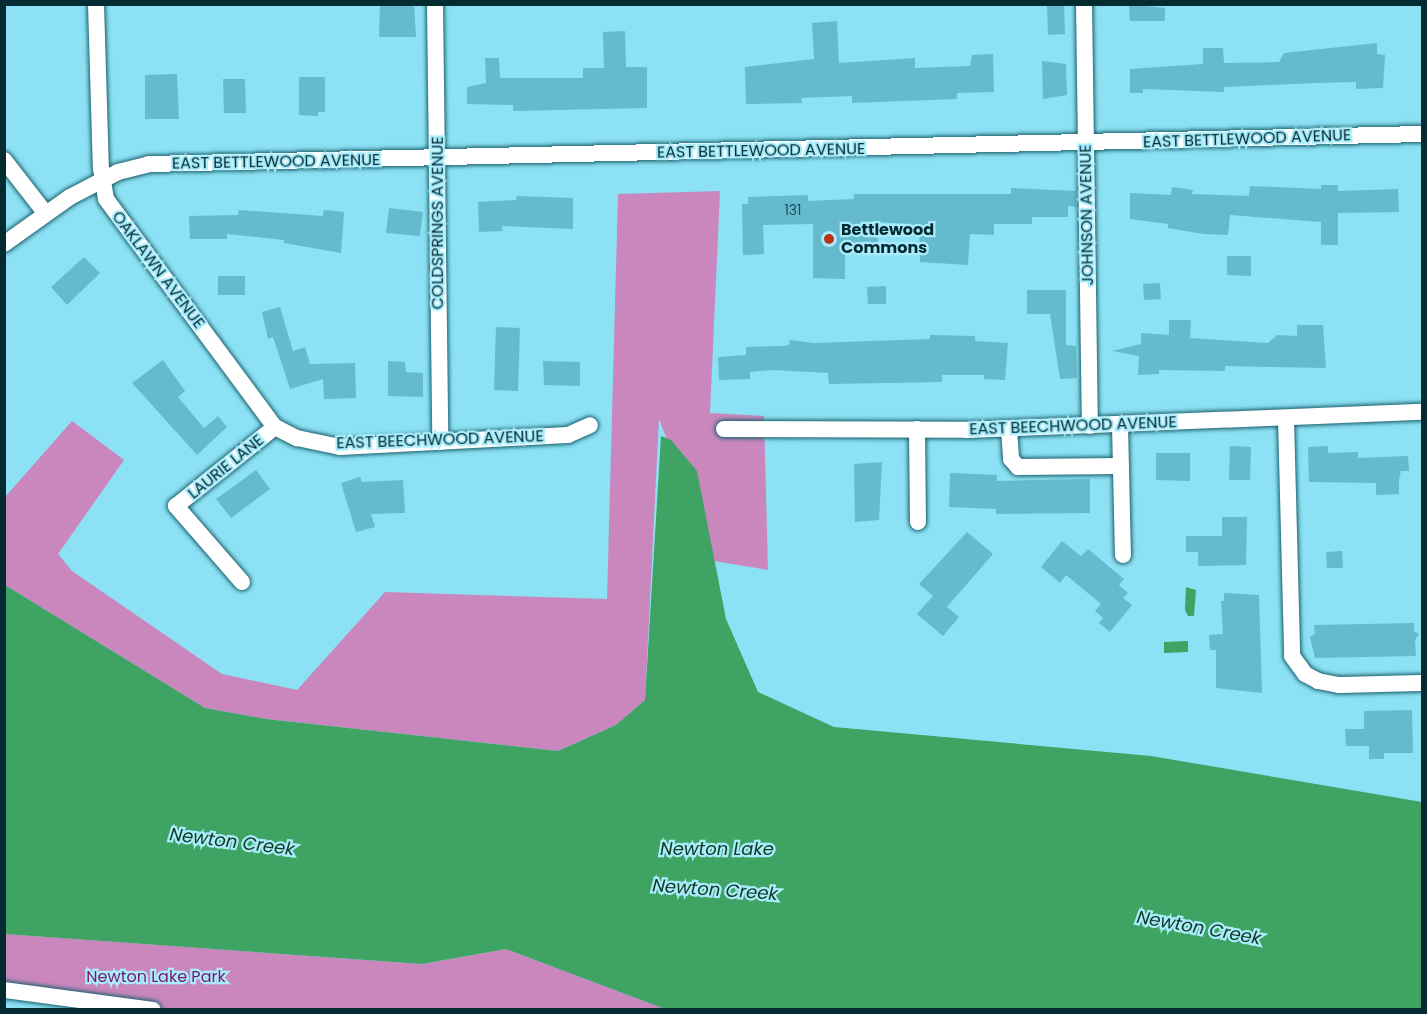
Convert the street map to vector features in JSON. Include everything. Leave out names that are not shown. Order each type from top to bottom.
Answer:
[{"type":"street","name":"OAKLAWN AVENUE","points":[[96,4],[103,180],[106,199],[282,431]]},
{"type":"street","name":"COLDSPRINGS AVENUE","points":[[435,4],[440,442]]},
{"type":"street","name":"JOHNSON AVENUE","points":[[1084,4],[1090,426]]},
{"type":"street","name":"EAST BETTLEWOOD AVENUE","points":[[4,244],[46,214],[103,180],[149,164],[1086,144],[1422,134]]},
{"type":"street","points":[[4,160],[46,214]]},
{"type":"street","name":"EAST BEECHWOOD AVENUE","points":[[724,429],[1009,429],[1422,412]]},
{"type":"street","points":[[1286,419],[1292,656],[1305,674],[1339,685],[1422,683]]},
{"type":"street","name":"EAST BEECHWOOD AVENUE","points":[[282,431],[340,447],[568,435],[590,425]]},
{"type":"street","points":[[1120,425],[1123,555]]},
{"type":"street","points":[[917,429],[918,522]]},
{"type":"street","points":[[1009,429],[1011,459],[1018,467],[1121,466]]},
{"type":"street","name":"LAURIE LANE","points":[[242,582],[176,507],[282,431]]},
{"type":"street","points":[[4,990],[153,1010]]},
{"type":"green space","points":[[720,191],[710,413],[764,416],[768,570],[714,561],[659,419],[645,700],[616,725],[558,751],[266,719],[205,708],[5,585],[5,497],[72,421],[124,460],[58,554],[72,571],[222,674],[297,690],[385,592],[607,599],[618,194]]},
{"type":"green space","name":"Newton Lake Park","points":[[5,934],[422,964],[506,949],[665,1009],[153,1010],[5,990]]},
{"type":"water","name":"Newton Lake","points":[[661,436],[671,440],[697,471],[726,619],[758,692],[834,727],[1151,756],[1422,802],[1422,1009],[665,1009],[506,949],[422,964],[5,934],[5,585],[205,708],[266,719],[558,751],[616,725],[645,700]]},
{"type":"water","points":[[1186,587],[1196,590],[1194,616],[1188,616],[1185,610]]},
{"type":"water","points":[[1188,641],[1188,652],[1164,653],[1164,642]]},
{"type":"building","points":[[380,4],[414,4],[416,37],[379,37]]},
{"type":"building","points":[[1047,4],[1064,4],[1065,34],[1048,35]]},
{"type":"building","points":[[1129,4],[1165,8],[1165,21],[1130,21]]},
{"type":"building","points":[[837,21],[839,63],[915,58],[915,68],[970,66],[972,55],[993,54],[994,92],[957,93],[957,99],[852,103],[852,96],[801,98],[802,103],[746,104],[745,67],[814,59],[812,23]]},
{"type":"building","points":[[625,31],[626,67],[647,67],[647,108],[513,111],[513,105],[467,104],[467,87],[486,83],[485,58],[499,58],[500,78],[583,78],[583,68],[604,68],[603,32]]},
{"type":"building","points":[[1377,43],[1377,54],[1385,55],[1383,88],[1356,89],[1356,82],[1224,87],[1224,92],[1143,89],[1143,93],[1130,93],[1130,69],[1203,64],[1203,48],[1223,48],[1224,63],[1279,62],[1284,53]]},
{"type":"building","points":[[1042,61],[1066,64],[1067,95],[1043,99]]},
{"type":"building","points":[[177,74],[179,119],[145,119],[145,75]]},
{"type":"building","points":[[299,77],[325,77],[325,112],[318,112],[318,116],[299,115]]},
{"type":"building","points":[[223,79],[245,79],[246,113],[224,113]]},
{"type":"building","points":[[1321,185],[1338,185],[1338,191],[1398,189],[1399,212],[1338,213],[1338,245],[1321,245],[1321,222],[1230,215],[1228,235],[1203,234],[1168,228],[1168,224],[1130,219],[1130,193],[1171,195],[1172,187],[1193,190],[1192,194],[1249,196],[1250,186],[1321,189]]},
{"type":"building","points":[[1011,188],[1076,191],[1076,207],[1068,206],[1068,217],[1032,217],[1032,224],[994,224],[994,235],[970,234],[968,265],[920,262],[919,225],[877,222],[878,244],[845,245],[845,279],[813,278],[813,224],[763,225],[764,254],[743,255],[742,204],[748,204],[748,197],[808,195],[808,201],[854,199],[854,194],[1011,194]]},
{"type":"building","points":[[517,196],[573,198],[573,229],[502,226],[503,231],[479,232],[478,202],[516,200]]},
{"type":"building","points":[[389,208],[423,212],[420,236],[386,233]]},
{"type":"building","points":[[239,210],[323,216],[324,210],[344,212],[341,253],[284,243],[284,240],[227,234],[227,239],[190,239],[189,216],[238,215]]},
{"type":"building","points":[[1227,256],[1251,256],[1251,276],[1227,275]]},
{"type":"building","points":[[84,257],[100,273],[67,305],[51,287]]},
{"type":"building","points":[[218,276],[245,276],[245,295],[218,295]]},
{"type":"building","points":[[1160,283],[1161,299],[1144,300],[1143,284]]},
{"type":"building","points":[[886,286],[886,304],[868,304],[867,287]]},
{"type":"building","points":[[1027,290],[1066,290],[1066,345],[1076,346],[1077,378],[1060,379],[1050,314],[1027,314]]},
{"type":"building","points":[[280,307],[293,351],[305,347],[310,364],[355,363],[356,398],[324,399],[323,379],[290,389],[273,337],[268,339],[262,312]]},
{"type":"building","points":[[1169,320],[1191,320],[1190,338],[1268,343],[1277,335],[1297,336],[1297,325],[1323,325],[1326,368],[1225,366],[1225,371],[1159,370],[1159,374],[1138,375],[1139,356],[1112,351],[1141,344],[1141,333],[1169,335]]},
{"type":"building","points":[[496,327],[520,328],[518,391],[494,390]]},
{"type":"building","points":[[930,335],[975,336],[975,341],[1008,343],[1005,380],[984,379],[984,375],[942,375],[942,382],[829,384],[828,373],[773,370],[750,372],[750,379],[719,380],[718,357],[746,355],[746,347],[784,346],[789,345],[790,340],[813,343],[930,339]]},
{"type":"building","points":[[163,360],[185,391],[178,397],[204,428],[218,416],[227,427],[197,455],[132,383]]},
{"type":"building","points":[[388,361],[405,362],[406,372],[423,373],[423,397],[388,396]]},
{"type":"building","points":[[543,361],[580,362],[580,386],[544,385]]},
{"type":"building","points":[[1230,446],[1251,447],[1250,480],[1229,480]]},
{"type":"building","points":[[1328,446],[1328,453],[1358,452],[1358,458],[1408,456],[1409,471],[1401,471],[1399,494],[1376,495],[1376,483],[1309,482],[1308,447]]},
{"type":"building","points":[[1156,453],[1190,453],[1190,481],[1156,480]]},
{"type":"building","points":[[882,462],[879,520],[855,522],[854,464]]},
{"type":"building","points":[[256,470],[270,489],[231,518],[216,499]]},
{"type":"building","points":[[950,473],[997,475],[997,481],[1090,479],[1090,513],[996,514],[996,509],[949,507]]},
{"type":"building","points":[[360,477],[362,482],[403,480],[405,513],[371,514],[375,527],[356,532],[341,483]]},
{"type":"building","points":[[1222,517],[1247,517],[1246,565],[1198,566],[1198,552],[1186,552],[1186,536],[1222,536]]},
{"type":"building","points":[[967,532],[993,554],[947,607],[959,617],[943,636],[917,614],[933,596],[919,584]]},
{"type":"building","points":[[1062,541],[1081,556],[1088,549],[1124,579],[1119,585],[1128,593],[1123,598],[1132,605],[1110,632],[1099,623],[1103,618],[1095,611],[1101,604],[1066,575],[1060,583],[1041,567]]},
{"type":"building","points":[[1342,551],[1343,568],[1327,568],[1326,552]]},
{"type":"building","points":[[1224,593],[1259,595],[1262,693],[1216,688],[1216,650],[1210,650],[1209,635],[1223,634],[1221,601],[1224,601]]},
{"type":"building","points":[[1414,623],[1414,631],[1419,634],[1415,640],[1416,656],[1315,658],[1310,637],[1315,634],[1314,625]]},
{"type":"building","points":[[1412,710],[1413,753],[1384,753],[1384,759],[1369,759],[1369,746],[1346,746],[1345,729],[1364,729],[1364,711]]},
{"type":"place","name":"Bettlewood Commons","points":[[829,239]]},
{"type":"water label","name":"Newton Creek","points":[[232,842]]},
{"type":"water label","name":"Newton Creek","points":[[715,890]]},
{"type":"water label","name":"Newton Creek","points":[[1199,928]]}]
